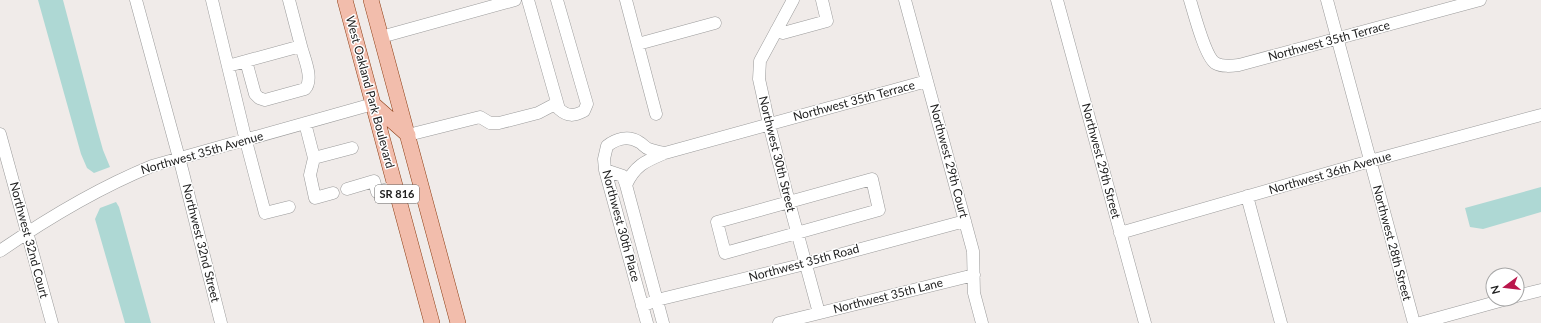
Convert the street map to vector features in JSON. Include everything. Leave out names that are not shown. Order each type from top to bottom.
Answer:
[{"type":"main road","name":"West Oakland Park Boulevard","points":[[345,0],[432,323]]},
{"type":"main road","name":"West Oakland Park Boulevard","points":[[371,0],[458,323]]},
{"type":"main road","points":[[373,104],[408,135]]},
{"type":"street","name":"Northwest 32nd Street","points":[[136,0],[179,158],[221,323]]},
{"type":"street","points":[[212,0],[265,214],[288,207]]},
{"type":"street","points":[[246,61],[255,94],[259,98],[265,100],[305,89],[308,86],[310,80],[289,0]]},
{"type":"street","points":[[381,37],[495,3],[515,0]]},
{"type":"street","points":[[528,0],[559,109],[566,115],[575,116],[584,111],[587,104],[557,0]]},
{"type":"street","points":[[626,0],[656,114]]},
{"type":"street","name":"Northwest 30th Street","points":[[792,0],[760,61],[759,79],[769,124],[819,313]]},
{"type":"street","points":[[776,30],[782,33],[827,21],[822,0]]},
{"type":"street","name":"Northwest 29th Court","points":[[905,0],[974,251],[974,293],[982,323]]},
{"type":"street","name":"Northwest 29th Street","points":[[1057,0],[1144,323]]},
{"type":"street","name":"Northwest 35th Terrace","points":[[1190,0],[1210,59],[1216,64],[1227,67],[1338,39],[1480,0]]},
{"type":"street","name":"Northwest 28th Street","points":[[1327,0],[1414,323]]},
{"type":"street","points":[[638,44],[715,24]]},
{"type":"street","points":[[228,66],[301,46]]},
{"type":"street","name":"Northwest 35th Terrace","points":[[665,153],[927,81]]},
{"type":"street","points":[[408,135],[480,117],[490,123],[499,123],[538,114],[557,103]]},
{"type":"street","name":"Northwest 35th Avenue","points":[[0,251],[63,210],[119,180],[152,166],[246,141],[373,104]]},
{"type":"street","name":"Northwest 36th Avenue","points":[[1120,233],[1370,161],[1541,115]]},
{"type":"street","points":[[305,123],[314,158],[310,175],[316,198],[332,193]]},
{"type":"street","name":"Northwest 32nd Court","points":[[0,134],[52,323]]},
{"type":"street","name":"Northwest 30th Place","points":[[647,323],[605,170],[604,159],[607,146],[613,141],[630,138],[648,149],[665,153]]},
{"type":"street","points":[[314,158],[352,148]]},
{"type":"street","name":"Northwest 30th Place","points":[[664,323],[626,185],[631,174],[643,163],[665,153]]},
{"type":"street","points":[[605,170],[623,176],[626,185]]},
{"type":"street","points":[[872,179],[879,210],[725,253],[717,222],[789,202],[872,179]]},
{"type":"street","points":[[347,189],[374,180],[377,192],[395,187]]},
{"type":"street","points":[[1247,196],[1281,323]]},
{"type":"street","name":"Northwest 35th Road","points":[[642,306],[657,300],[806,264],[965,221]]},
{"type":"street","name":"Northwest 35th Lane","points":[[779,323],[974,275]]},
{"type":"street","points":[[1525,295],[1541,292]]},
{"type":"street","points":[[1420,323],[1485,305]]},
{"type":"water","points":[[38,0],[63,0],[103,150],[110,167],[94,173],[87,168],[81,154]]},
{"type":"water","points":[[1541,187],[1541,212],[1483,229],[1470,227],[1465,208]]},
{"type":"water","points":[[116,202],[119,207],[151,323],[125,323],[95,219],[100,208]]}]
